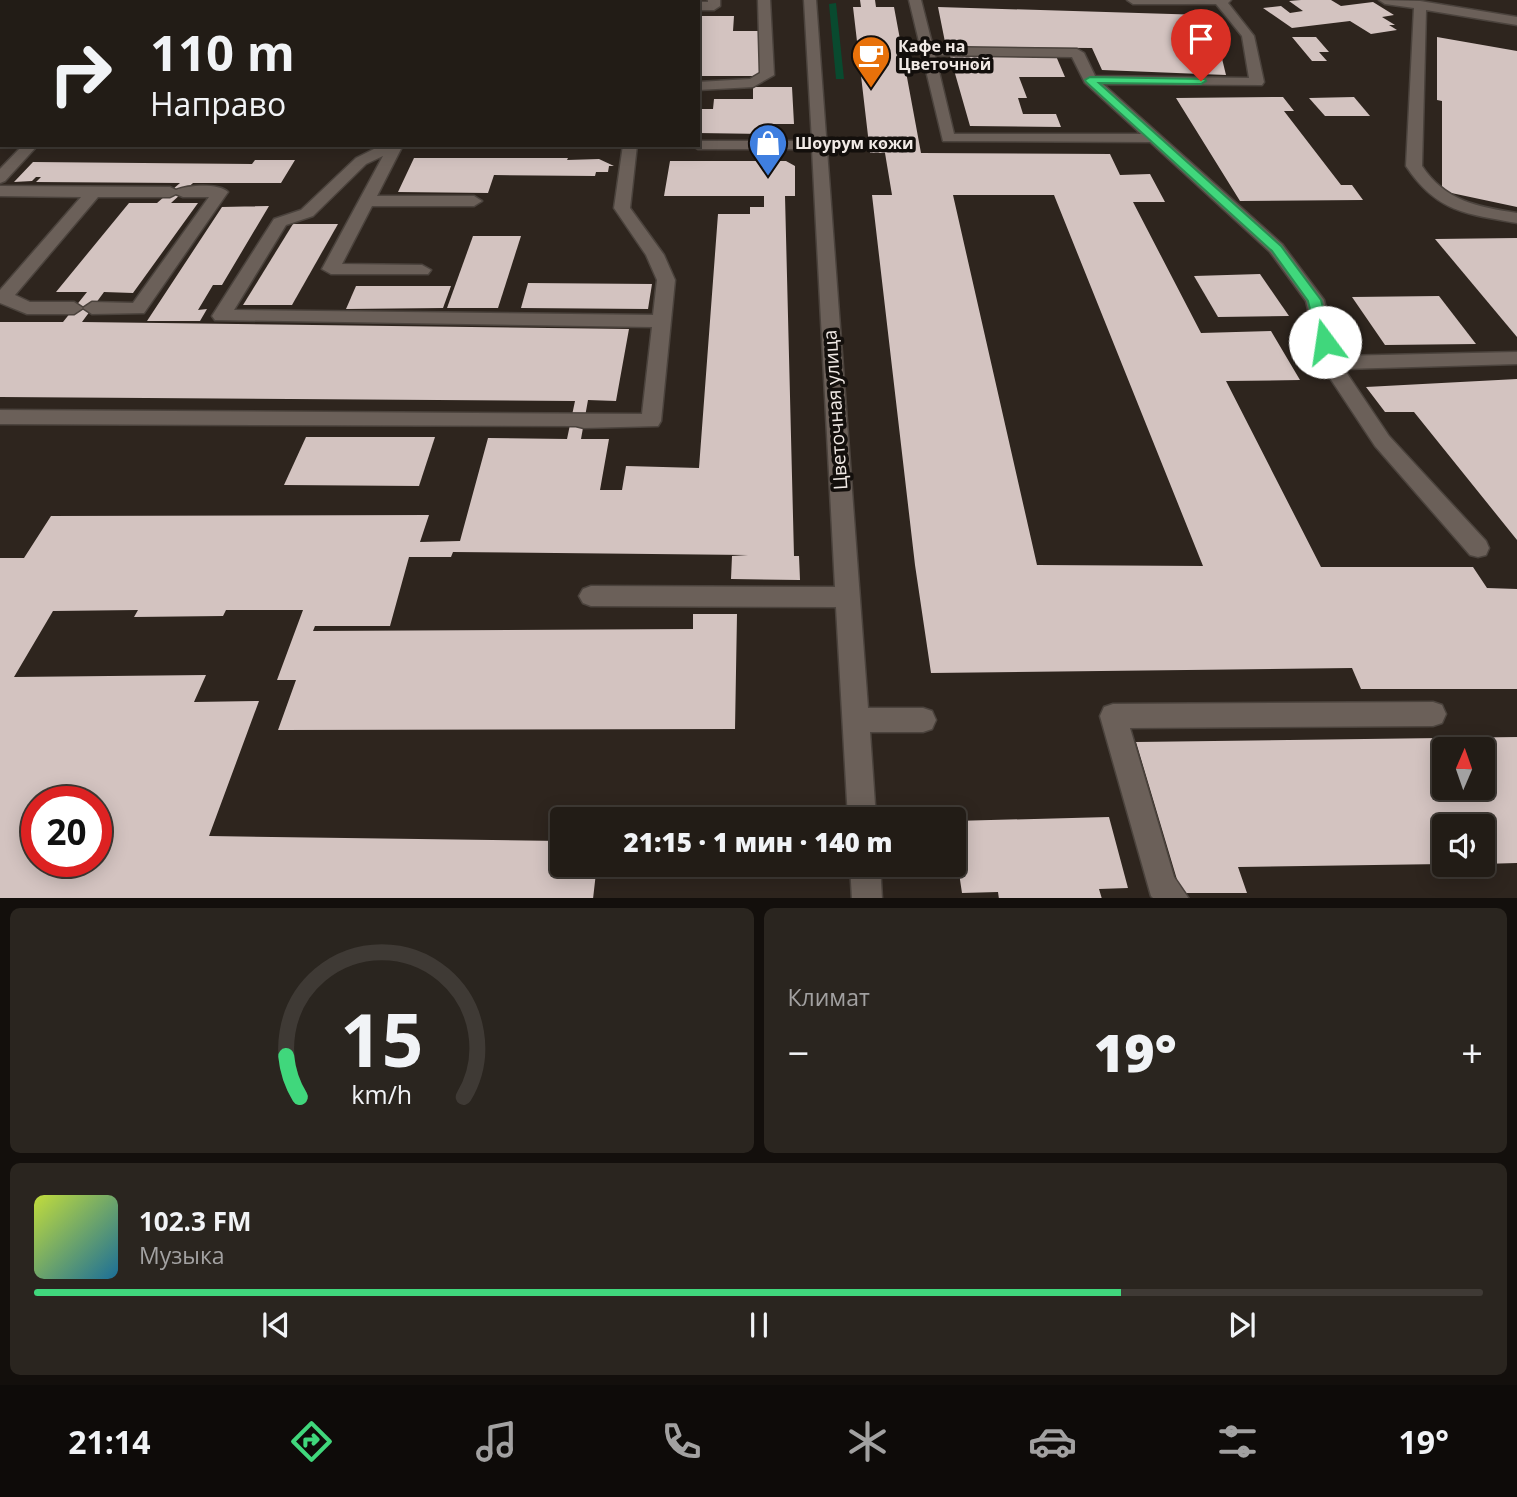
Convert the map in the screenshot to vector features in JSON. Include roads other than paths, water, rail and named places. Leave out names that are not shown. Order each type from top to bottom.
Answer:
[{"type":"street","points":[[700,6],[714,6],[714,0]]},
{"type":"street","points":[[700,86],[753,83],[767,75],[764,0]]},
{"type":"street","name":"Цветочная улица","points":[[810,0],[861,807]]},
{"type":"street","points":[[915,0],[948,138],[1154,138]]},
{"type":"street","points":[[1133,0],[1226,0]]},
{"type":"street","points":[[1385,0],[1517,21]]},
{"type":"street","points":[[1090,80],[1257,82],[1248,36],[1220,1]]},
{"type":"street","points":[[1420,5],[1414,166],[1424,185],[1448,203],[1517,218]]},
{"type":"street","points":[[927,51],[1077,53],[1090,80],[1276,248],[1315,300],[1330,363],[1382,441],[1478,548]]},
{"type":"street","points":[[700,145],[819,145]]},
{"type":"street","points":[[0,178],[29,147]]},
{"type":"street","points":[[391,147],[361,161],[307,213],[279,222],[221,316],[662,321]]},
{"type":"street","points":[[394,147],[331,269],[422,270]]},
{"type":"street","points":[[0,418],[651,421],[667,280],[654,255],[622,208],[630,147]]},
{"type":"street","points":[[0,191],[220,192],[138,309],[27,308],[2,297],[94,192]]},
{"type":"street","points":[[367,201],[474,201]]},
{"type":"street","points":[[1330,363],[1517,358]]},
{"type":"street","points":[[591,596],[847,597]]},
{"type":"street","points":[[1174,898],[1162,885],[1113,716],[1433,714]]},
{"type":"street","points":[[855,720],[923,720]]},
{"type":"street","points":[[866,877],[867,898]]},
{"type":"place","name":"Кафе на Цветочной","points":[[871,89]]},
{"type":"place","name":"Шоурум кожи","points":[[768,177]]}]
